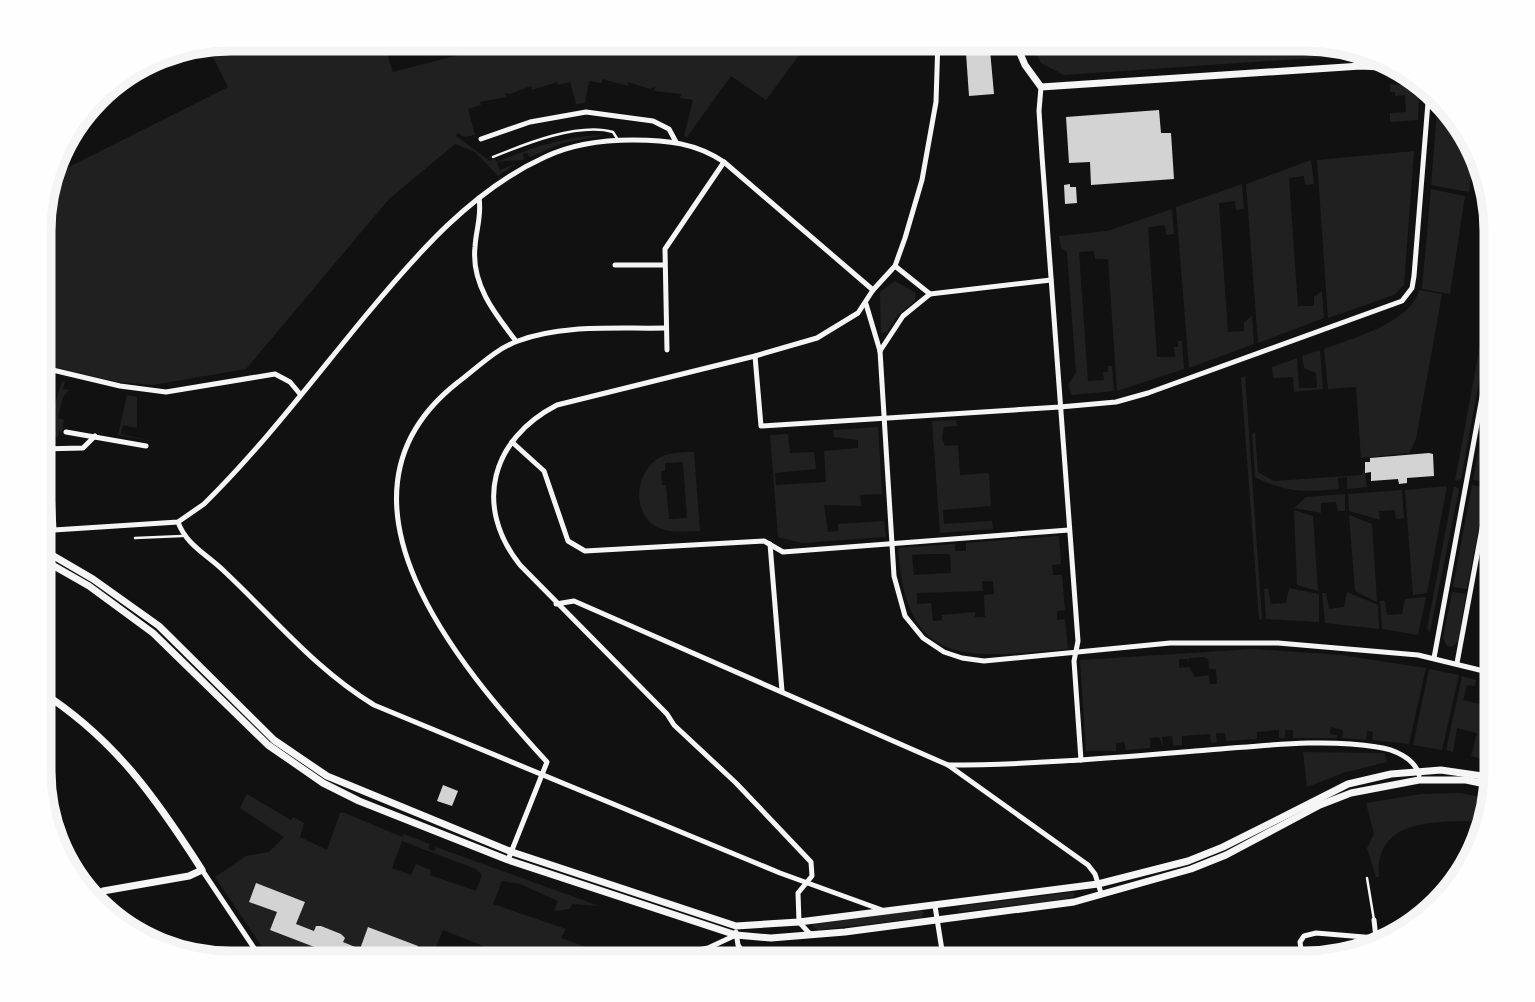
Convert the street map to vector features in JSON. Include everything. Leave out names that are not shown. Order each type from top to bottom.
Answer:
[{"type":"street","points":[[810,934],[799,922],[798,893],[813,871],[811,862],[787,840],[761,808],[674,725],[667,714],[556,604],[508,550],[496,524],[493,498],[495,475],[512,442],[542,414],[565,402],[755,356],[817,338],[848,321],[866,304],[873,290],[895,266],[922,180],[936,102],[937,51]]},
{"type":"street","points":[[1019,51],[1041,87],[1039,111],[1079,649],[1074,661],[1081,760]]},
{"type":"street","points":[[1041,87],[1379,67]]},
{"type":"street","points":[[755,356],[761,426],[1060,407],[1116,402],[1148,393],[1402,301],[1410,294],[1414,276],[1428,101]]},
{"type":"street","points":[[481,139],[530,122],[586,111],[653,121],[668,129],[676,142]]},
{"type":"street","points":[[51,531],[177,522],[219,489],[418,253],[479,198],[545,156],[579,145],[618,140],[676,142],[704,150],[724,162],[873,290]]},
{"type":"street","points":[[667,349],[665,249],[724,162]]},
{"type":"street","points":[[479,198],[482,214],[475,246],[475,269],[489,303],[516,341]]},
{"type":"street","points":[[615,265],[664,265]]},
{"type":"street","points":[[895,266],[930,294]]},
{"type":"street","points":[[880,351],[903,316],[930,294],[1051,280]]},
{"type":"street","points":[[866,304],[880,351],[898,598],[905,616],[923,638],[943,652],[984,661],[1066,655],[1079,649],[1170,643],[1278,643],[1434,659],[1484,671]]},
{"type":"street","points":[[510,856],[547,762],[472,675],[431,611],[401,544],[397,504],[404,457],[424,414],[472,371],[516,341],[583,330],[665,328]]},
{"type":"street","points":[[51,370],[120,386],[166,392],[275,374],[286,379],[300,394]]},
{"type":"street","points":[[1434,659],[1484,386]]},
{"type":"street","points":[[66,432],[146,446]]},
{"type":"street","points":[[51,449],[83,448],[95,436]]},
{"type":"street","points":[[512,442],[544,471],[568,541],[579,550],[601,552],[764,541],[783,552],[1069,530]]},
{"type":"street","points":[[51,472],[54,530]]},
{"type":"street","points":[[1457,663],[1484,518]]},
{"type":"street","points":[[177,522],[183,536],[224,571],[321,669],[374,705],[542,776],[883,911]]},
{"type":"street","points":[[769,544],[782,691]]},
{"type":"street","points":[[51,554],[93,579],[159,626],[288,751],[327,776],[510,856],[736,926],[799,922],[1099,888],[1191,869],[1226,855],[1320,805],[1351,793],[1419,780],[1466,780],[1484,784]]},
{"type":"street","points":[[51,564],[89,586],[153,633],[282,757],[313,778],[359,801],[736,935],[759,938],[810,934],[1074,902],[1099,888],[1188,861],[1223,847],[1348,784],[1419,771],[1465,772],[1484,776]]},
{"type":"street","points":[[556,604],[574,601],[948,765],[1088,865],[1099,888]]},
{"type":"street","points":[[51,698],[122,757],[153,796],[255,951]]},
{"type":"street","points":[[948,765],[1081,760],[1267,746],[1354,745],[1397,752],[1419,771],[1419,780]]},
{"type":"street","points":[[359,801],[362,793]]},
{"type":"street","points":[[99,894],[189,876],[202,870]]},
{"type":"street","points":[[935,906],[942,951]]},
{"type":"street","points":[[1374,920],[1376,936]]},
{"type":"street","points":[[736,926],[741,951]]},
{"type":"street","points":[[1301,951],[1300,942],[1304,936],[1317,933],[1368,940]]},
{"type":"street","points":[[693,951],[708,948],[736,935]]},
{"type":"lane","points":[[493,156],[529,142],[562,134],[608,131],[618,140]]},
{"type":"lane","points":[[135,538],[183,536]]},
{"type":"lane","points":[[1367,878],[1374,920]]},
{"type":"shaded area","points":[[386,51],[393,72],[474,51],[795,51],[800,54],[766,100],[731,76],[687,137],[684,136],[693,100],[680,98],[681,94],[654,91],[655,87],[650,89],[628,82],[628,86],[602,79],[602,83],[589,81],[585,103],[576,104],[570,82],[558,85],[557,82],[532,90],[531,86],[510,94],[505,93],[506,97],[480,102],[481,105],[468,109],[475,135],[464,137],[458,133],[456,136],[490,161],[495,159],[497,162],[564,140],[605,135],[563,143],[530,157],[527,153],[523,154],[524,159],[497,163],[500,170],[516,164],[498,176],[475,152],[455,144],[389,199],[246,369],[153,385],[118,382],[51,367],[52,207],[61,171],[228,87],[210,52]]},
{"type":"shaded area","points":[[1034,51],[1304,51],[1346,56],[1064,75],[1041,63]]},
{"type":"shaded area","points":[[1390,84],[1411,86],[1419,93],[1418,120],[1390,122],[1390,113],[1406,112],[1405,95],[1395,96],[1395,92],[1390,92]]},
{"type":"shaded area","points":[[1437,111],[1460,141],[1472,166],[1469,192],[1431,185]]},
{"type":"shaded area","points":[[1414,151],[1404,285],[1394,295],[1328,318],[1317,160]]},
{"type":"shaded area","points":[[1311,160],[1314,184],[1305,185],[1304,176],[1289,178],[1298,306],[1314,306],[1314,297],[1322,291],[1324,318],[1258,343],[1246,184]]},
{"type":"shaded area","points":[[1242,184],[1244,209],[1236,210],[1235,201],[1219,203],[1228,332],[1244,331],[1244,322],[1252,316],[1254,344],[1189,368],[1176,207]]},
{"type":"shaded area","points":[[1431,189],[1465,196],[1450,294],[1422,289]]},
{"type":"shaded area","points":[[1172,209],[1174,234],[1166,235],[1165,225],[1148,227],[1157,357],[1175,357],[1174,347],[1178,347],[1178,341],[1182,341],[1184,369],[1117,391],[1108,259],[1095,259],[1094,251],[1079,252],[1088,381],[1104,380],[1103,372],[1108,372],[1108,366],[1112,366],[1114,391],[1072,395],[1068,385],[1076,373],[1067,252],[1061,248],[1059,236],[1107,231]]},
{"type":"shaded area","points":[[895,281],[916,293],[915,301],[898,315],[887,332],[881,333],[880,292]]},
{"type":"shaded area","points":[[1419,290],[1442,294],[1416,439],[1409,453],[1361,458],[1356,387],[1328,389],[1324,349],[1393,320],[1414,301]]},
{"type":"shaded area","points":[[1484,323],[1484,354],[1461,479],[1455,481]]},
{"type":"shaded area","points":[[1320,350],[1323,389],[1294,392],[1293,377],[1273,378],[1272,367],[1297,358],[1299,388],[1317,388],[1316,373],[1304,368],[1302,356]]},
{"type":"shaded area","points":[[1245,376],[1262,619],[1259,620],[1241,378]]},
{"type":"shaded area","points":[[62,381],[65,382],[63,389],[69,390],[63,397],[58,418],[64,420],[62,432],[59,431],[58,437],[51,435],[51,417]]},
{"type":"shaded area","points":[[127,395],[137,397],[137,428],[123,425],[121,434],[151,441],[118,435]]},
{"type":"shaded area","points":[[956,420],[957,426],[944,427],[942,438],[945,446],[958,445],[960,475],[989,473],[991,506],[943,510],[944,524],[992,521],[993,529],[940,533],[932,421]]},
{"type":"shaded area","points":[[1484,420],[1484,482],[1473,480]]},
{"type":"shaded area","points":[[878,427],[882,494],[860,495],[861,506],[824,505],[828,532],[838,531],[838,524],[884,521],[886,537],[802,543],[778,537],[770,435],[788,434],[790,453],[814,452],[816,469],[775,473],[776,485],[826,482],[824,451],[858,448],[858,440],[834,437],[833,430]]},
{"type":"shaded area","points":[[1255,432],[1258,472],[1274,481],[1362,475],[1364,467],[1367,487],[1347,489],[1347,477],[1338,478],[1339,489],[1296,490],[1276,486],[1255,477],[1252,434]]},
{"type":"shaded area","points":[[694,452],[700,531],[661,529],[644,515],[640,504],[639,493],[645,472],[661,457],[673,453]],"holes":[[[683,462],[687,518],[669,519],[666,485],[662,485],[661,471],[665,471],[665,463]]]},
{"type":"shaded area","points":[[1472,485],[1484,488],[1467,589],[1453,587]]},
{"type":"shaded area","points":[[1447,486],[1427,593],[1413,595],[1405,490]]},
{"type":"shaded area","points":[[1454,486],[1459,489],[1430,632],[1427,629]]},
{"type":"shaded area","points":[[1402,490],[1404,518],[1396,519],[1395,510],[1379,511],[1380,520],[1349,511],[1348,494]]},
{"type":"shaded area","points":[[1345,494],[1345,511],[1338,511],[1336,502],[1321,503],[1321,513],[1294,508],[1306,497]]},
{"type":"shaded area","points":[[1294,510],[1313,516],[1318,591],[1297,585]]},
{"type":"shaded area","points":[[1349,515],[1372,524],[1377,602],[1355,591]]},
{"type":"shaded area","points":[[1059,536],[1061,564],[1052,565],[1053,575],[1062,575],[1065,610],[1057,611],[1057,620],[1065,619],[1068,649],[1001,654],[973,653],[949,648],[929,637],[914,617],[904,588],[898,548],[955,544],[955,551],[966,551],[966,543]],"holes":[[[950,554],[951,573],[914,575],[912,555]],[[982,581],[993,581],[994,594],[984,595],[985,617],[975,617],[975,612],[942,615],[942,620],[933,621],[931,603],[917,604],[917,593],[983,591]]]},
{"type":"shaded area","points":[[1289,588],[1319,594],[1319,622],[1266,619],[1264,589],[1268,589],[1271,604],[1286,603]]},
{"type":"shaded area","points":[[1347,592],[1378,605],[1379,629],[1325,623],[1322,593],[1326,593],[1329,609],[1344,607]]},
{"type":"shaded area","points":[[1452,592],[1466,594],[1458,642],[1451,647],[1447,646],[1443,638]]},
{"type":"shaded area","points":[[1426,597],[1418,635],[1382,629],[1380,601],[1385,601],[1387,615],[1402,614],[1405,599]]},
{"type":"shaded area","points":[[1254,649],[1341,655],[1426,668],[1409,744],[1372,740],[1373,732],[1367,731],[1366,740],[1342,738],[1343,730],[1331,727],[1330,734],[1337,735],[1337,738],[1293,738],[1293,730],[1285,730],[1285,738],[1279,738],[1279,730],[1257,732],[1257,739],[1226,741],[1225,733],[1216,733],[1217,742],[1211,743],[1210,734],[1182,736],[1182,745],[1173,746],[1172,736],[1162,737],[1163,747],[1159,737],[1150,738],[1150,748],[1126,750],[1124,742],[1116,743],[1116,751],[1086,751],[1080,660]],"holes":[[[1189,658],[1208,659],[1209,669],[1216,669],[1217,684],[1210,684],[1209,675],[1195,677],[1189,667],[1179,668],[1179,659],[1188,659],[1189,663]]]},
{"type":"shaded area","points":[[1429,669],[1459,675],[1442,750],[1413,745]]},
{"type":"shaded area","points":[[1462,676],[1476,680],[1475,686],[1467,685],[1463,700],[1484,705],[1484,760],[1471,756],[1477,733],[1457,728],[1453,752],[1446,750]]},
{"type":"shaded area","points":[[1303,752],[1384,753],[1387,762],[1343,773],[1307,787]]},
{"type":"shaded area","points":[[1460,793],[1482,797],[1477,821],[1430,823],[1413,826],[1398,833],[1387,843],[1380,857],[1379,877],[1376,877],[1367,848],[1374,834],[1366,803],[1421,794]]},
{"type":"shaded area","points":[[247,794],[291,820],[293,817],[304,823],[300,837],[327,850],[340,813],[345,813],[402,837],[404,834],[430,844],[428,849],[434,851],[436,847],[599,906],[572,904],[570,909],[554,911],[558,901],[520,884],[502,881],[493,904],[566,929],[561,938],[597,951],[496,951],[443,930],[434,951],[415,951],[417,946],[369,927],[360,949],[343,942],[341,934],[316,927],[314,931],[296,924],[305,902],[256,884],[249,901],[277,912],[270,930],[325,951],[265,951],[215,877],[246,856],[269,852],[284,837],[240,808]],"holes":[[[402,841],[476,869],[482,875],[476,891],[430,875],[431,870],[416,864],[411,875],[392,868]]]},
{"type":"shaded area","points":[[1074,892],[1074,897],[1060,900],[958,912],[961,906]]},
{"type":"shaded area","points":[[920,910],[924,912],[921,918],[818,930],[812,926],[815,923]]},
{"type":"building","points":[[966,51],[990,51],[994,94],[969,96]]},
{"type":"building","points":[[1159,110],[1161,133],[1171,133],[1174,179],[1091,185],[1090,162],[1069,163],[1066,117]]},
{"type":"building","points":[[1070,184],[1070,187],[1076,187],[1077,203],[1065,204],[1064,185]]},
{"type":"building","points":[[1433,454],[1434,476],[1407,478],[1407,483],[1399,484],[1398,479],[1371,481],[1371,472],[1365,473],[1365,462],[1370,462],[1370,458]]},
{"type":"building","points":[[443,785],[458,791],[452,806],[437,801]]},
{"type":"building","points":[[256,883],[305,902],[296,924],[314,931],[316,926],[321,926],[341,934],[345,938],[343,942],[360,949],[368,927],[418,946],[416,951],[325,951],[270,930],[277,912],[249,902]]}]
